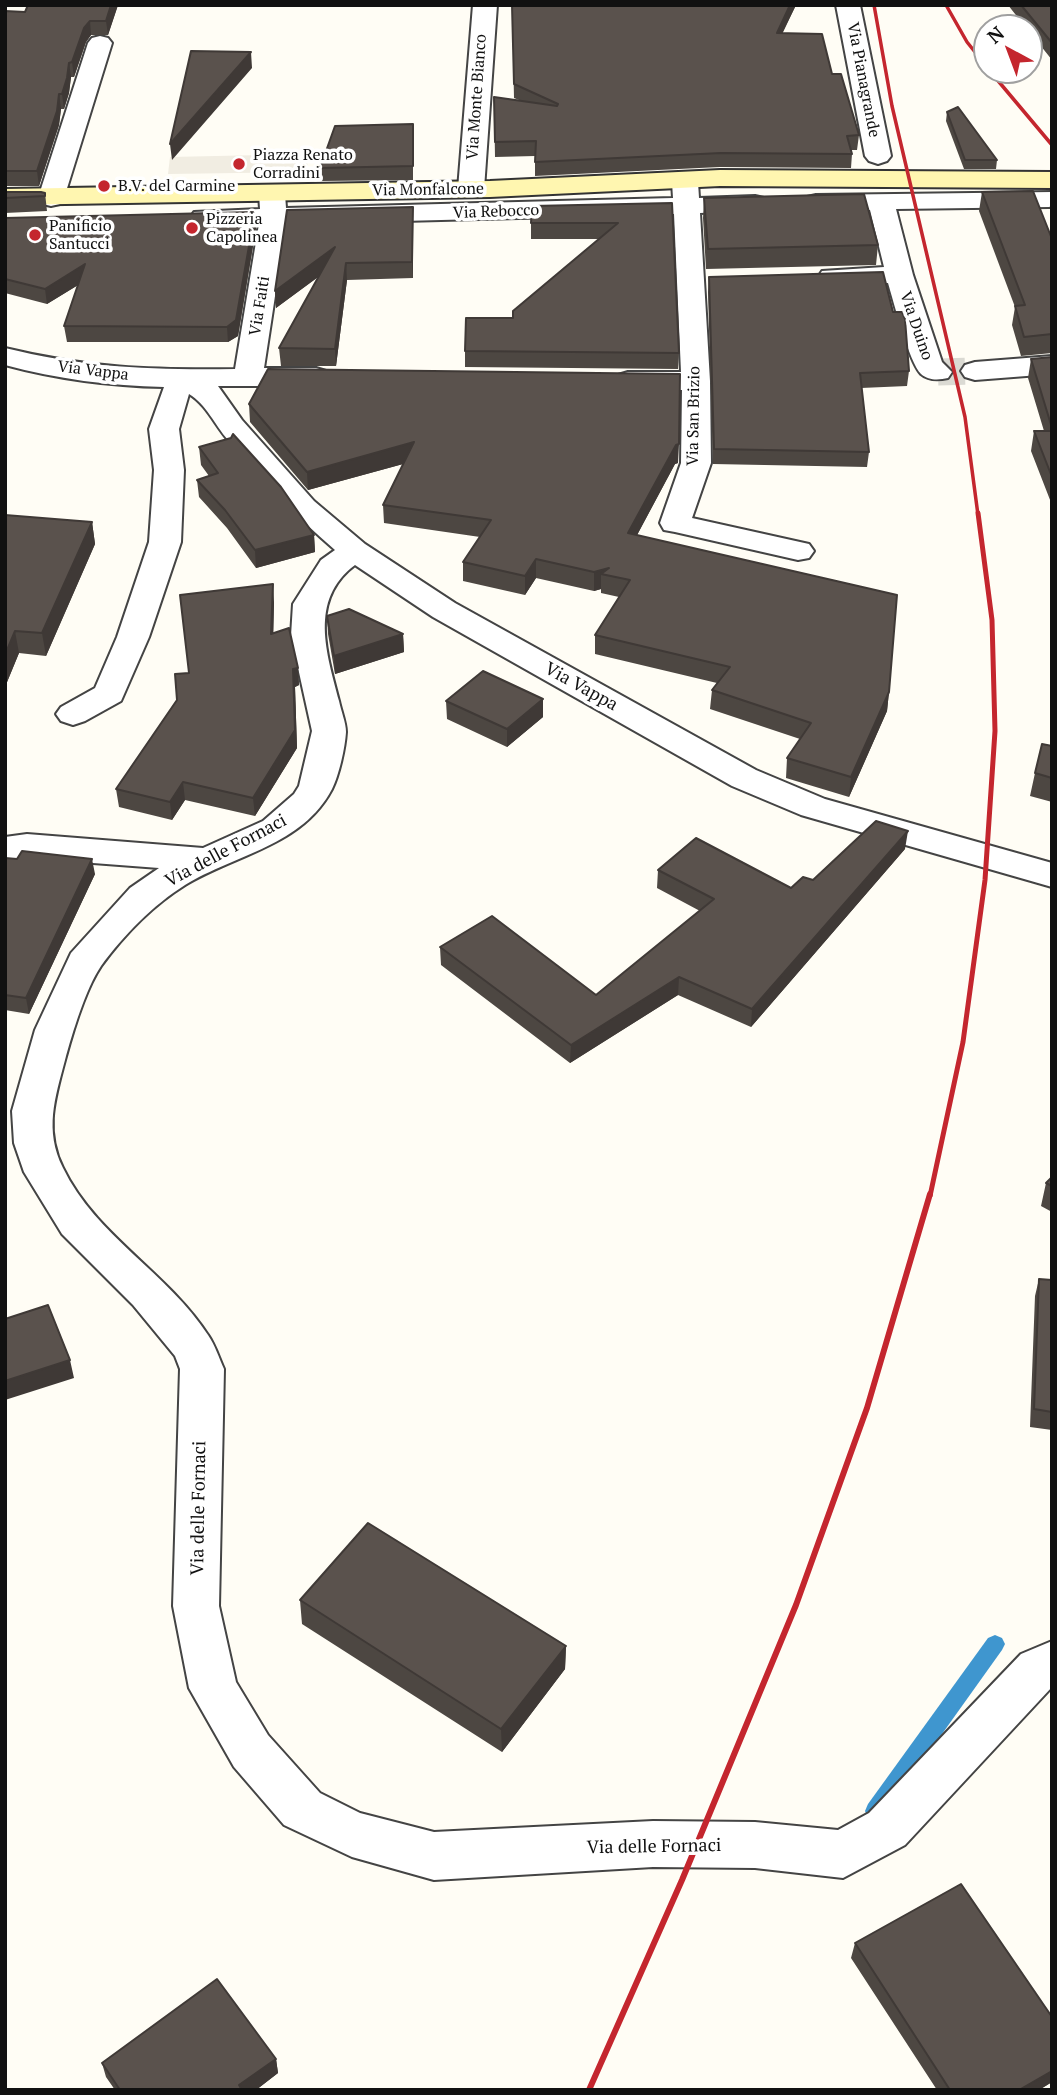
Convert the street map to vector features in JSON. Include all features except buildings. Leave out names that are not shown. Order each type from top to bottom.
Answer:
[{"type":"main road","name":"Via Monfalcone","points":[[5,197],[52,214],[273,205],[471,189],[685,193],[720,178],[777,165],[878,156],[1049,184]]},
{"type":"main road","name":"Via Monfalcone","points":[[720,178],[1049,184]]},
{"type":"street","name":"Via Monte Bianco","points":[[471,189],[485,5]]},
{"type":"street","name":"Via Pianagrande","points":[[848,5],[878,156]]},
{"type":"street","points":[[52,214],[100,43]]},
{"type":"street","name":"Via Rebocco","points":[[140,220],[273,205],[685,193],[790,204],[881,201],[1049,184]]},
{"type":"street","name":"Via San Brizio","points":[[685,193],[704,281],[696,381],[696,463],[675,523],[798,551]]},
{"type":"street","name":"Via Duino","points":[[881,201],[899,275],[928,362],[932,369],[938,372]]},
{"type":"street","name":"Via Faiti","points":[[248,376],[273,205]]},
{"type":"street","name":"Via Duino","points":[[802,278],[899,275]]},
{"type":"street","name":"Via Vappa","points":[[5,356],[94,374],[182,378],[344,378]]},
{"type":"street","points":[[975,371],[1052,365]]},
{"type":"street","points":[[73,714],[109,694],[133,637],[165,542],[169,470],[164,429],[182,378]]},
{"type":"street","name":"Via Vappa","points":[[182,378],[208,393],[232,426],[303,507],[354,551],[444,610],[744,778],[813,807],[1052,875]]},
{"type":"street","points":[[602,381],[696,381]]},
{"type":"street","name":"Via delle Fornaci","points":[[354,551],[332,567],[309,604],[307,636],[329,731],[316,786],[306,802],[275,829],[173,876],[142,897],[84,962],[54,1030],[32,1111],[34,1143],[44,1172],[77,1223],[148,1293],[193,1347],[202,1369],[196,1606],[213,1688],[251,1751],[302,1809],[352,1834],[434,1856],[653,1844],[755,1845],[842,1854],[887,1829],[1002,1705],[1038,1669],[1052,1662]]},
{"type":"street","points":[[5,849],[27,846],[205,860]]},
{"type":"shaded area","name":"Piazza Renato Corradini","points":[[308,154],[307,172],[168,174],[170,157]]},
{"type":"waterway","points":[[875,1811],[995,1644]]},
{"type":"tunnel","points":[[938,372],[975,371]]},
{"type":"railway","points":[[874,5],[892,106],[965,417],[978,515]]},
{"type":"railway","points":[[946,5],[973,50]]},
{"type":"railway","points":[[1001,84],[1052,145]]},
{"type":"railway","points":[[930,1196],[963,1042],[985,880],[995,731],[992,620],[978,513]]},
{"type":"railway","points":[[589,2090],[682,1880],[796,1605],[867,1408],[930,1194]]},
{"type":"place","name":"Piazza Renato Corradini","points":[[239,164]]},
{"type":"place","name":"B.V. del Carmine","points":[[104,186]]},
{"type":"place","name":"Pizzeria Capolinea","points":[[192,228]]},
{"type":"place","name":"Panificio Santucci","points":[[35,235]]}]
